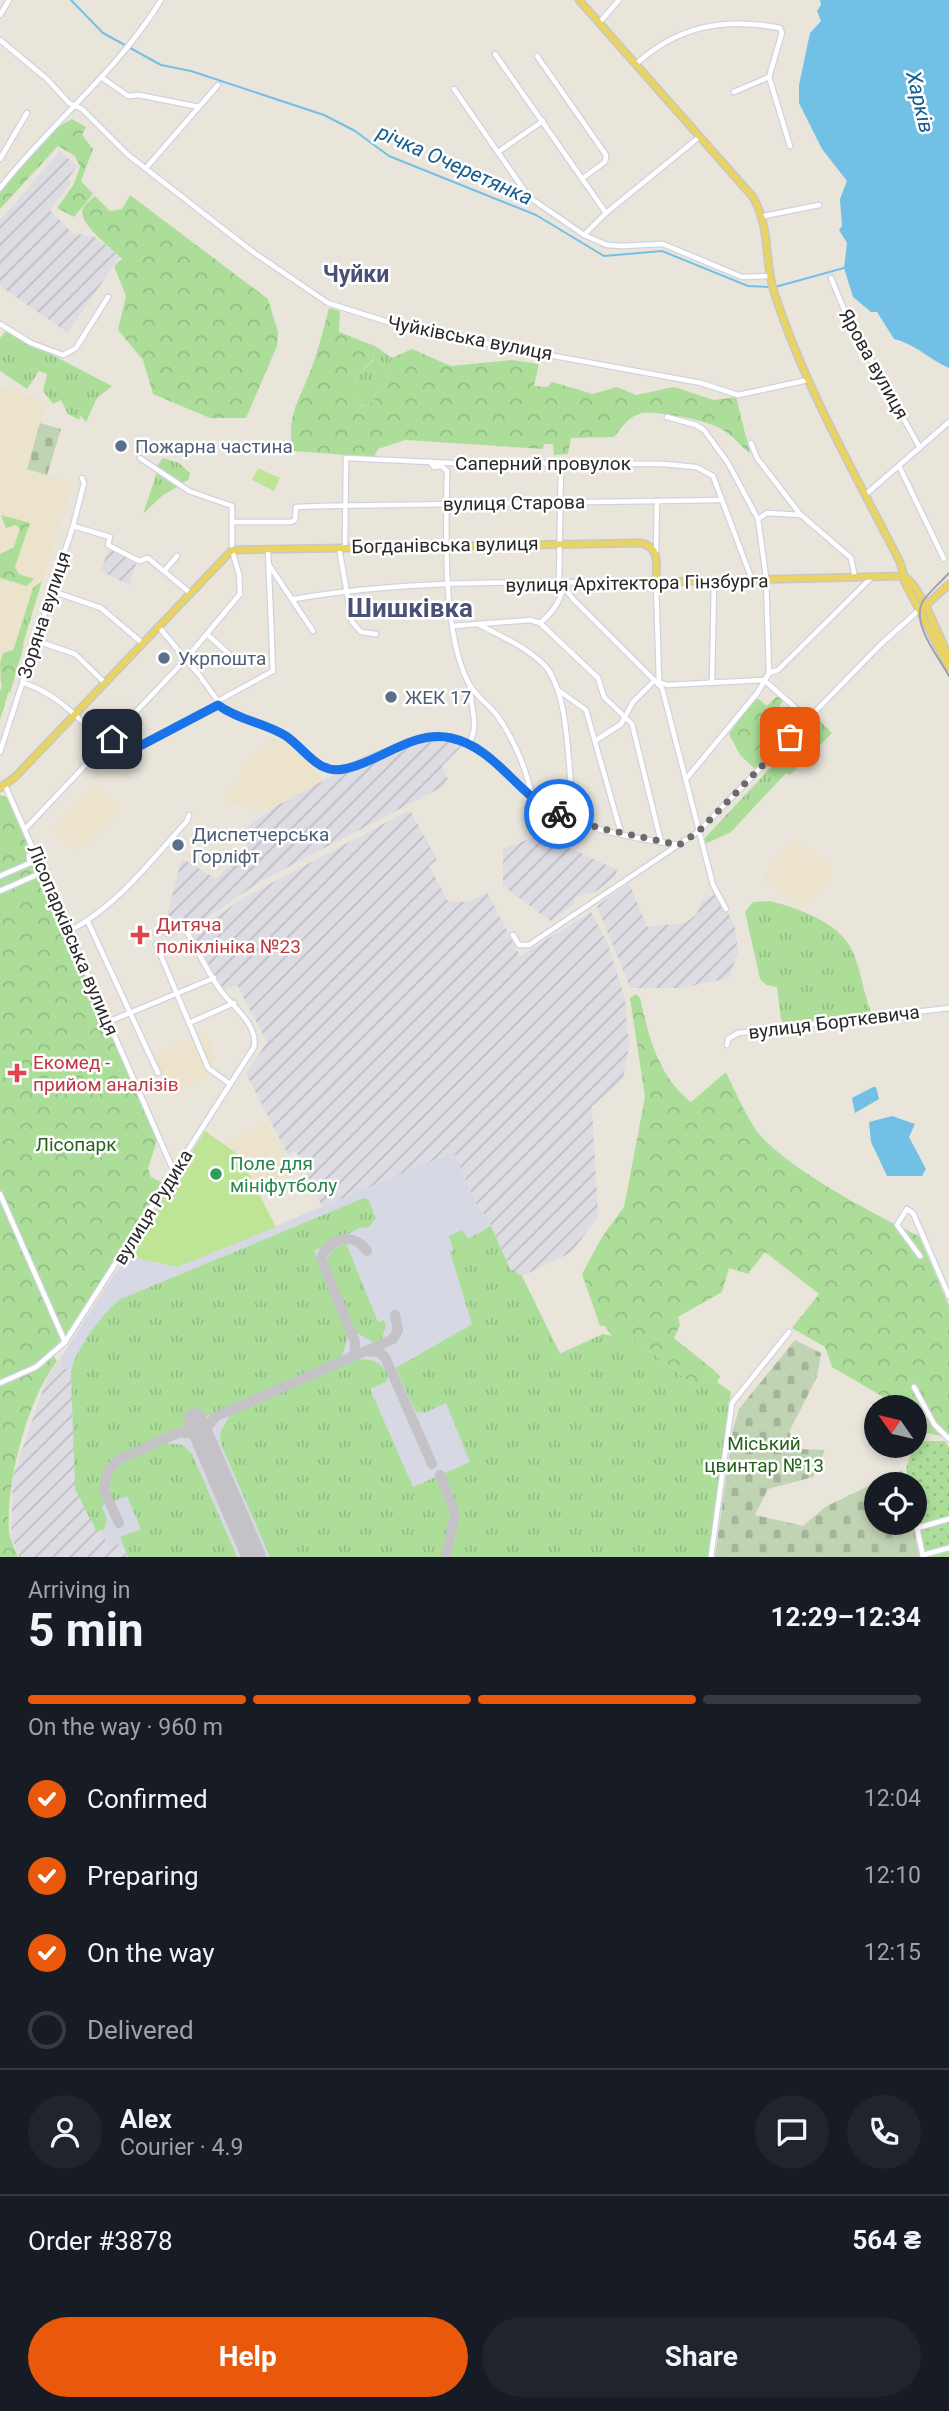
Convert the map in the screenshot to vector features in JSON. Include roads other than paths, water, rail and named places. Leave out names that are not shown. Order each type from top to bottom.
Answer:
[{"type":"main road","points":[[579,0],[698,138],[754,197],[764,216],[774,294],[807,380],[905,579],[914,583],[949,667]]},
{"type":"main road","name":"Богданівська вулиця","points":[[232,550],[448,544],[641,543],[656,552]]},
{"type":"main road","points":[[3,786],[232,550]]},
{"type":"main road","points":[[656,552],[656,582]]},
{"type":"main road","name":"вулиця Архітектора Гінзбурга","points":[[656,582],[870,579],[897,576],[905,579]]},
{"type":"main road","points":[[923,608],[949,584]]},
{"type":"main road","points":[[923,608],[949,656]]},
{"type":"street","points":[[0,15],[9,0]]},
{"type":"street","points":[[0,188],[73,105],[129,47],[161,0]]},
{"type":"street","points":[[599,23],[619,0]]},
{"type":"street","points":[[635,65],[674,35],[703,26],[754,25],[782,30],[769,76],[790,146]]},
{"type":"street","name":"Чуйківська вулиця","points":[[0,40],[73,105],[82,109],[106,136],[253,252],[328,303],[428,332],[701,383],[738,395],[807,380]]},
{"type":"street","points":[[495,54],[606,213]]},
{"type":"street","points":[[537,56],[606,155],[605,162],[583,178]]},
{"type":"street","points":[[734,92],[769,76]]},
{"type":"street","points":[[101,77],[128,96],[139,95],[199,107]]},
{"type":"street","points":[[146,168],[218,85]]},
{"type":"street","points":[[454,89],[529,197],[584,235],[621,246],[663,244],[742,277],[771,276]]},
{"type":"street","points":[[0,159],[27,113]]},
{"type":"street","points":[[498,153],[543,121]]},
{"type":"street","points":[[584,235],[606,213],[698,138]]},
{"type":"street","points":[[764,216],[820,205]]},
{"type":"street","name":"Ярова вулиця","points":[[831,278],[848,319],[920,448]]},
{"type":"street","points":[[0,324],[32,343],[63,355],[76,348],[108,296]]},
{"type":"street","points":[[667,417],[704,430],[728,463],[758,519],[766,581],[769,673]]},
{"type":"street","points":[[865,495],[949,422]]},
{"type":"street","points":[[751,443],[757,458],[801,515],[851,558],[855,579]]},
{"type":"street","points":[[25,829],[208,635],[240,594],[239,574],[232,550],[233,509],[227,503],[189,491],[139,458]]},
{"type":"street","name":"Саперний провулок","points":[[345,506],[346,458],[696,467],[713,477],[722,500]]},
{"type":"street","points":[[430,462],[434,467],[441,466],[447,471],[449,586],[453,626],[461,664],[470,686],[471,707],[476,724],[469,743]]},
{"type":"street","points":[[561,464],[558,502],[561,544],[559,580],[573,599],[657,681],[712,683],[764,680],[808,719]]},
{"type":"street","points":[[899,466],[944,559]]},
{"type":"street","name":"Зоряна вулиця","points":[[0,752],[74,526],[84,483],[82,478]]},
{"type":"street","points":[[722,500],[752,581]]},
{"type":"street","name":"вулиця Старова","points":[[234,522],[291,522],[295,520],[296,507],[722,500]]},
{"type":"street","points":[[656,552],[657,501]]},
{"type":"street","points":[[345,506],[342,546],[345,592],[356,627],[361,632],[376,634]]},
{"type":"street","points":[[758,519],[767,513],[801,515]]},
{"type":"street","points":[[74,526],[104,533],[110,537],[108,545],[139,561],[148,558],[189,592]]},
{"type":"street","points":[[112,739],[128,749],[138,747],[273,671],[268,549]]},
{"type":"street","points":[[164,570],[177,556]]},
{"type":"street","points":[[269,564],[313,631]]},
{"type":"street","points":[[686,780],[758,692],[769,673],[778,670],[870,579]]},
{"type":"street","points":[[656,582],[657,681],[713,885],[726,909]]},
{"type":"street","name":"вулиця Архітектора Гінзбурга","points":[[294,599],[345,592],[449,586],[656,582]]},
{"type":"street","points":[[712,683],[714,582]]},
{"type":"street","points":[[540,623],[563,594],[563,583]]},
{"type":"street","points":[[52,591],[101,608],[141,642]]},
{"type":"street","points":[[513,935],[519,945],[526,946],[592,905],[699,831],[880,645],[923,608]]},
{"type":"street","points":[[453,626],[530,620],[540,623],[598,678],[604,697],[632,724],[661,842]]},
{"type":"street","points":[[477,623],[533,656],[545,667],[557,690],[568,752],[574,819]]},
{"type":"street","points":[[158,625],[218,703],[284,734],[319,765],[344,769],[429,737],[446,736],[469,743],[492,759],[546,808],[621,833],[679,845]]},
{"type":"street","points":[[208,635],[230,655]]},
{"type":"street","points":[[37,641],[75,654],[104,682]]},
{"type":"street","points":[[595,741],[621,724],[633,702],[657,681]]},
{"type":"street","points":[[24,683],[50,694],[107,744]]},
{"type":"street","points":[[470,686],[495,713],[509,736],[533,799]]},
{"type":"street","points":[[557,690],[586,710],[621,833]]},
{"type":"street","name":"Лісопарківська вулиця","points":[[3,786],[25,829],[174,1173]]},
{"type":"street","points":[[69,932],[88,922],[140,871],[187,821],[189,815]]},
{"type":"street","points":[[0,876],[30,863],[29,856],[35,853]]},
{"type":"street","points":[[0,891],[43,872]]},
{"type":"street","points":[[88,922],[158,1073]]},
{"type":"street","points":[[187,932],[214,978],[234,1003],[189,1023]]},
{"type":"street","points":[[156,944],[175,995],[208,1068],[230,1084]]},
{"type":"street","points":[[108,1022],[214,978]]},
{"type":"street","name":"вулиця Рудика","points":[[0,1383],[36,1367],[65,1342],[255,1044],[234,1003]]},
{"type":"street","name":"вулиця Борткевича","points":[[727,1045],[727,1039],[738,1033],[949,1009]]},
{"type":"street","points":[[0,1194],[65,1342]]},
{"type":"street","points":[[920,1256],[897,1225],[907,1209],[914,1213],[949,1296]]},
{"type":"street","points":[[710,1557],[732,1403],[789,1332]]},
{"type":"street","points":[[914,1387],[934,1424],[949,1440]]},
{"type":"street","points":[[927,1525],[949,1519]]},
{"type":"street","points":[[918,1535],[923,1556],[949,1548]]},
{"type":"water","name":"Харків","points":[[820,0],[949,0],[949,368],[909,344],[894,339],[877,312],[871,312],[853,297],[844,268],[847,243],[839,230],[842,226],[840,199],[847,181],[822,149],[799,103],[799,85],[810,33],[821,21],[817,11],[821,5]]},
{"type":"water","points":[[876,1087],[879,1099],[855,1113],[852,1098]]},
{"type":"water","points":[[892,1116],[915,1124],[909,1137],[926,1169],[922,1176],[887,1176],[871,1142],[869,1122]]},
{"type":"waterway","name":"річка Очеретянка","points":[[71,0],[103,33],[161,65],[191,71],[324,115],[355,131],[389,156],[536,215],[604,256],[662,251],[748,286],[769,287]]},
{"type":"waterway","name":"річка Очеретянка","points":[[775,287],[844,268]]},
{"type":"tram line","points":[[949,573],[926,597],[920,610],[923,629],[949,676]]},
{"type":"place","name":"Пожарна частина","points":[[121,446]]},
{"type":"place","name":"Укрпошта","points":[[164,658]]},
{"type":"place","name":"ЖЕК 17","points":[[391,697]]},
{"type":"place","name":"Диспетчерська Горліфт","points":[[178,845]]},
{"type":"place","name":"Дитяча поліклініка №23","points":[[140,935]]},
{"type":"place","name":"Екомед - прийом аналізів","points":[[17,1073]]},
{"type":"place","name":"Поле для мініфутболу","points":[[216,1174]]},
{"type":"district","name":"Чуйки","points":[[356,274]]},
{"type":"district","name":"Шишківка","points":[[410,608]]},
{"type":"park label","name":"Лісопарк","points":[[76,1144]]},
{"type":"park label","name":"Міський цвинтар №13","points":[[764,1454]]}]
